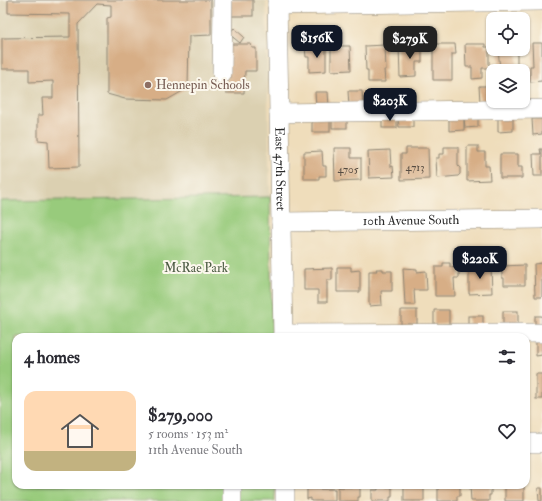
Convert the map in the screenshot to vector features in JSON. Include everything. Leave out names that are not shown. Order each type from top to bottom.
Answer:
[{"type":"street","points":[[222,74],[223,0]]},
{"type":"street","points":[[277,2],[542,1]]},
{"type":"street","name":"East 47th Street","points":[[277,2],[283,333]]},
{"type":"street","points":[[279,113],[542,109]]},
{"type":"street","name":"10th Avenue South","points":[[281,222],[542,219]]},
{"type":"street","points":[[477,333],[542,332]]},
{"type":"street","points":[[530,443],[542,443]]},
{"type":"street","points":[[232,489],[232,501]]},
{"type":"street","points":[[285,489],[285,501]]},
{"type":"shaded area","points":[[0,0],[266,0],[270,197],[0,201]]},
{"type":"green space","name":"McRae Park","points":[[270,197],[272,333],[12,333],[12,489],[275,489],[275,501],[0,501],[0,201]]},
{"type":"building","name":"Hennepin Schools","points":[[8,0],[211,0],[211,35],[189,36],[188,88],[167,100],[125,99],[107,94],[107,18],[111,17],[111,5],[97,4],[78,24],[79,167],[49,168],[48,141],[38,140],[38,115],[43,115],[42,98],[53,98],[53,81],[29,82],[29,69],[2,69],[2,38],[70,37],[70,14],[8,13]]},
{"type":"building","points":[[229,0],[253,0],[253,16],[229,16]]},
{"type":"building","points":[[234,28],[244,37],[240,43],[229,34]]},
{"type":"building","points":[[532,43],[542,43],[542,81],[530,82],[530,66],[533,66]]},
{"type":"building","points":[[228,44],[251,44],[252,48],[256,48],[256,71],[245,71],[244,93],[226,93]]},
{"type":"building","points":[[433,44],[455,44],[456,54],[452,54],[452,80],[433,80]]},
{"type":"building","points":[[465,44],[485,44],[486,56],[489,56],[489,64],[486,64],[486,68],[482,68],[482,78],[472,79],[472,67],[466,67]]},
{"type":"building","points":[[385,45],[385,82],[368,82],[365,46]]},
{"type":"building","points":[[422,45],[422,62],[416,62],[416,76],[400,77],[399,46]]},
{"type":"building","points":[[331,46],[350,46],[351,70],[331,71]]},
{"type":"building","points":[[305,47],[326,47],[326,71],[309,72],[309,57],[306,57]]},
{"type":"building","points":[[499,56],[517,56],[517,64],[500,64]]},
{"type":"building","points":[[479,86],[486,86],[486,102],[480,102]]},
{"type":"building","points":[[348,91],[362,91],[363,105],[349,106]]},
{"type":"building","points":[[315,92],[328,92],[329,107],[316,107]]},
{"type":"building","points":[[513,115],[513,131],[498,132],[498,116]]},
{"type":"building","points":[[382,117],[397,117],[397,128],[382,128]]},
{"type":"building","points":[[398,117],[413,117],[413,127],[399,127]]},
{"type":"building","points":[[449,117],[464,117],[464,130],[449,131]]},
{"type":"building","points":[[478,117],[478,127],[465,128],[464,118]]},
{"type":"building","points":[[312,118],[330,118],[330,132],[312,132]]},
{"type":"building","points":[[332,118],[347,118],[347,128],[332,128]]},
{"type":"building","points":[[532,119],[542,119],[542,134],[533,135]]},
{"type":"building","points":[[467,146],[478,146],[478,152],[485,152],[485,166],[489,166],[490,180],[467,181]]},
{"type":"building","points":[[444,147],[458,147],[458,166],[460,168],[460,174],[458,176],[437,178],[436,158],[439,158],[439,154],[444,154]]},
{"type":"building","points":[[334,148],[351,148],[351,158],[361,158],[361,180],[335,181]]},
{"type":"building","points":[[406,148],[428,148],[429,179],[401,180],[401,154],[406,154]]},
{"type":"building","points":[[540,149],[542,149],[542,176],[534,176],[533,154],[541,154]]},
{"type":"building","points":[[390,150],[391,167],[393,166],[394,177],[369,178],[368,151]]},
{"type":"building","points":[[322,151],[323,166],[326,166],[326,176],[319,176],[319,179],[304,179],[304,152]]},
{"type":"building","points":[[500,154],[518,154],[518,167],[522,167],[522,178],[500,178]]},
{"type":"building","points":[[443,263],[450,263],[450,267],[459,268],[459,278],[454,278],[455,296],[435,296],[435,267],[443,267]]},
{"type":"building","points":[[542,263],[542,297],[535,297],[534,264]]},
{"type":"building","points":[[525,265],[525,285],[504,285],[504,278],[502,278],[502,266]]},
{"type":"building","points":[[469,266],[491,266],[492,293],[469,294]]},
{"type":"building","points":[[337,267],[351,267],[351,271],[360,270],[360,292],[337,292]]},
{"type":"building","points":[[332,268],[332,280],[327,280],[327,302],[318,302],[318,290],[304,290],[304,269]]},
{"type":"building","points":[[403,268],[417,269],[417,272],[426,271],[427,290],[414,290],[415,305],[405,305]]},
{"type":"building","points":[[376,269],[392,271],[392,291],[381,291],[382,305],[369,306],[369,271],[377,271]]},
{"type":"building","points":[[401,310],[417,310],[417,326],[401,326]]},
{"type":"building","points":[[434,310],[449,310],[449,324],[434,325]]},
{"type":"building","points":[[503,311],[518,311],[518,326],[503,326]]},
{"type":"building","points":[[468,316],[483,316],[483,326],[468,326]]},
{"type":"building","points":[[535,316],[542,316],[542,325],[535,326]]},
{"type":"building","points":[[536,339],[542,339],[542,355],[536,356]]},
{"type":"building","points":[[536,374],[542,374],[542,399],[536,399]]},
{"type":"building","points":[[538,488],[542,488],[542,501],[539,501]]},
{"type":"building","points":[[307,489],[335,489],[335,501],[311,501],[311,498],[307,499]]},
{"type":"building","points":[[338,489],[360,489],[360,497],[358,497],[358,501],[338,501]]},
{"type":"building","points":[[392,489],[392,497],[390,497],[390,501],[372,501],[372,490]]},
{"type":"building","points":[[404,489],[424,489],[424,501],[404,501]]},
{"type":"building","points":[[438,489],[460,489],[460,496],[457,496],[457,501],[438,501]]},
{"type":"building","points":[[470,489],[491,489],[489,501],[471,501]]},
{"type":"building","points":[[505,489],[524,489],[524,501],[505,501]]},
{"type":"place","name":"Hennepin Schools","points":[[148,85]]}]
